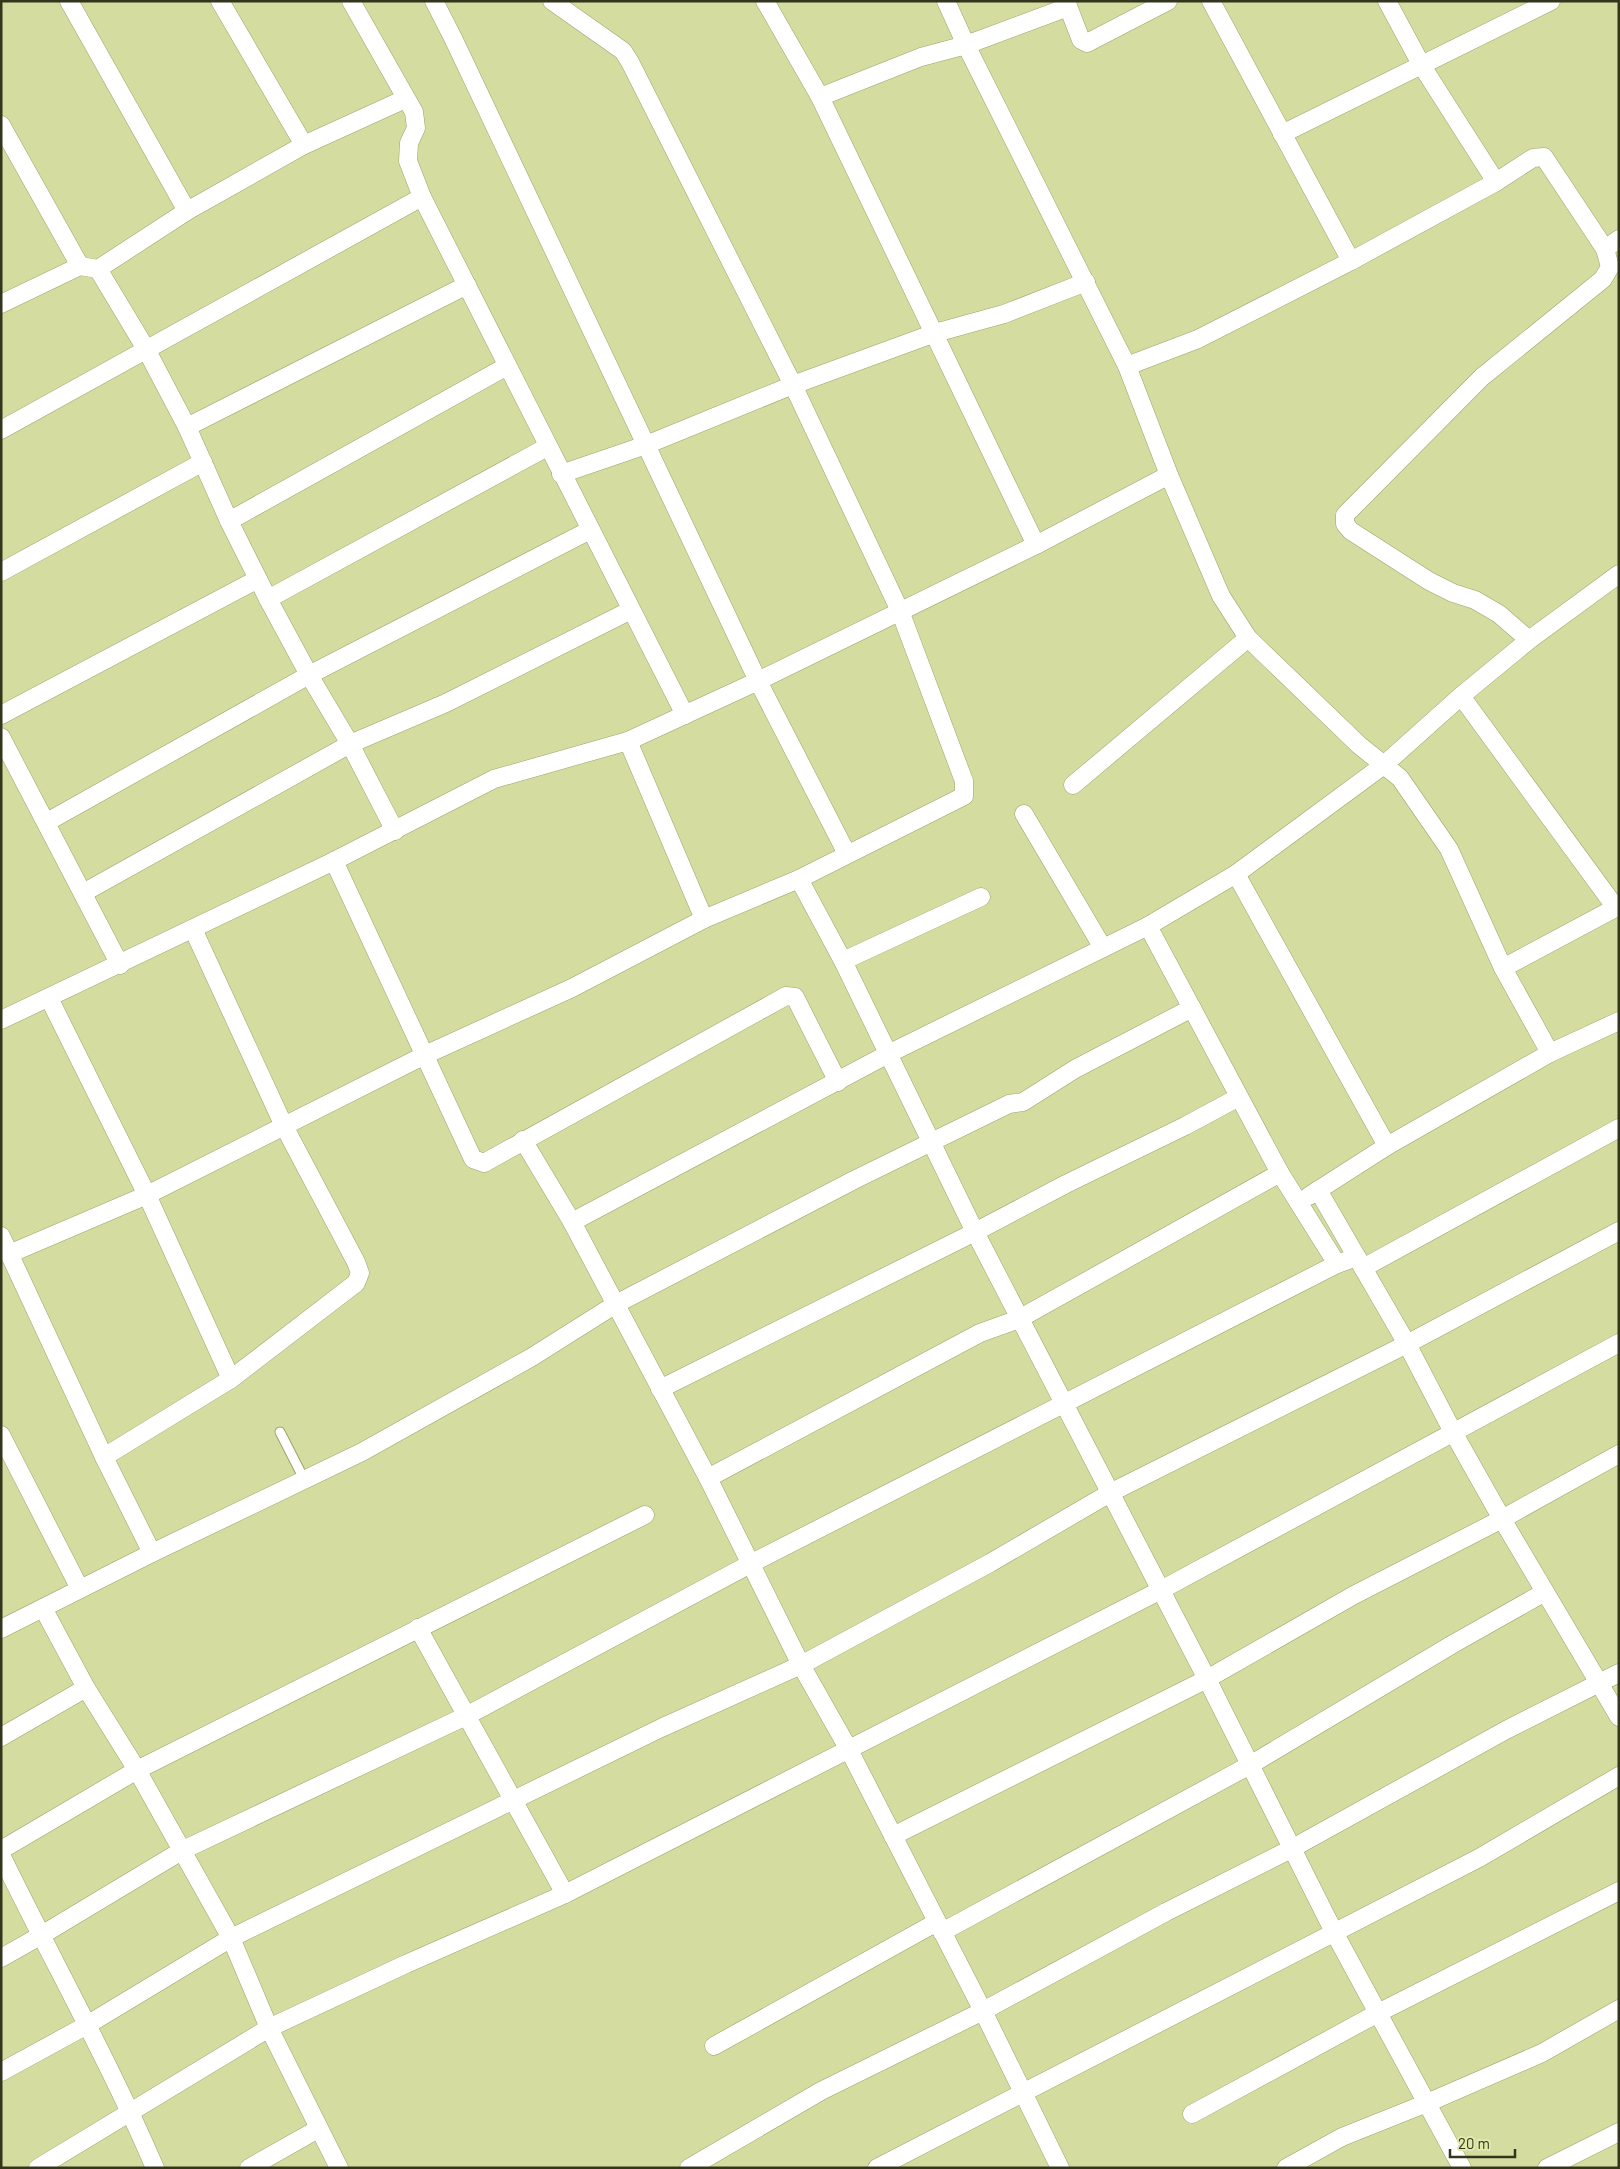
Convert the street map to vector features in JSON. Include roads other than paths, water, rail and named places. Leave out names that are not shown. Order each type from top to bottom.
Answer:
[{"type":"street","points":[[69,1],[187,211]]},
{"type":"street","points":[[220,1],[304,145]]},
{"type":"street","points":[[351,1],[414,112],[416,128],[409,143],[408,162],[422,197],[685,715]]},
{"type":"street","points":[[434,1],[758,680],[848,854]]},
{"type":"street","points":[[9,1254],[147,1195],[425,1055],[572,988],[704,919],[799,879],[964,796],[964,781],[900,612],[793,386],[630,62],[623,51],[552,1]]},
{"type":"street","points":[[765,1],[820,97],[1036,545]]},
{"type":"street","points":[[946,1],[966,45],[1127,366],[1169,475],[1221,596],[1248,638],[1359,745],[1385,764],[1400,778],[1449,849],[1503,968],[1550,1054]]},
{"type":"street","points":[[820,97],[921,57],[966,45],[1067,4],[1080,40],[1087,43],[1168,1]]},
{"type":"street","points":[[1211,1],[1351,261]]},
{"type":"street","points":[[1387,1],[1422,66],[1496,182]]},
{"type":"street","points":[[1282,134],[1422,66],[1546,2]]},
{"type":"street","points":[[1,304],[80,266],[98,269],[187,211],[304,145],[405,99]]},
{"type":"street","points":[[1,126],[80,266]]},
{"type":"street","points":[[1127,366],[1198,339],[1351,261],[1496,182],[1533,158],[1544,157],[1612,244],[1610,266],[1602,278],[1482,377],[1345,515],[1345,524],[1351,531],[1429,581],[1475,600],[1498,614],[1529,640]]},
{"type":"street","points":[[1,430],[422,197]]},
{"type":"street","points":[[98,269],[146,349],[187,427],[229,521],[268,599],[309,675],[350,744],[395,831]]},
{"type":"street","points":[[561,474],[646,445],[793,386],[935,333],[1004,314],[1086,282]]},
{"type":"street","points":[[187,427],[466,285]]},
{"type":"street","points":[[229,521],[507,366]]},
{"type":"street","points":[[268,599],[547,446]]},
{"type":"street","points":[[1,572],[203,462]]},
{"type":"street","points":[[1,1020],[334,861],[494,779],[628,741],[685,715],[1036,545],[1169,475]]},
{"type":"street","points":[[47,822],[309,675],[590,530]]},
{"type":"street","points":[[572,1222],[888,1054],[1148,926],[1236,874],[1385,764],[1461,696],[1529,640],[1619,574]]},
{"type":"street","points":[[1,715],[258,579]]},
{"type":"street","points":[[83,893],[350,744],[462,695],[631,610]]},
{"type":"street","points":[[1073,785],[1248,638]]},
{"type":"street","points":[[1461,696],[1618,907],[1503,968]]},
{"type":"street","points":[[1,737],[120,964]]},
{"type":"street","points":[[628,741],[704,919]]},
{"type":"street","points":[[1024,814],[1103,948]]},
{"type":"street","points":[[334,861],[473,1159],[484,1163],[786,996],[795,997],[838,1082]]},
{"type":"street","points":[[1236,874],[1388,1146]]},
{"type":"street","points":[[799,879],[842,961],[1019,1319],[1207,1679],[1334,1932],[1462,2168]]},
{"type":"street","points":[[842,961],[982,897]]},
{"type":"street","points":[[1148,926],[1280,1173],[1337,1264]]},
{"type":"street","points":[[104,1457],[231,1379],[356,1282],[360,1274],[284,1126],[193,929]]},
{"type":"street","points":[[49,998],[147,1195],[231,1379]]},
{"type":"street","points":[[1,1629],[80,1588],[362,1452],[532,1357],[616,1304],[931,1141],[1009,1104],[1024,1102],[1075,1069],[1192,1008]]},
{"type":"street","points":[[1298,1202],[1388,1146],[1550,1054],[1619,1021]]},
{"type":"street","points":[[660,1389],[975,1232],[1239,1097]]},
{"type":"street","points":[[1,1958],[183,1850],[468,1715],[750,1564],[1337,1264],[1360,1262],[1619,1128]]},
{"type":"street","points":[[523,1140],[572,1222],[708,1478],[801,1665],[848,1748],[940,1927],[1060,2168]]},
{"type":"street","points":[[708,1478],[980,1333],[1019,1319],[1280,1173]]},
{"type":"street","points":[[1318,1190],[1407,1344],[1453,1432],[1502,1519],[1619,1717]]},
{"type":"street","points":[[1,2072],[87,2025],[231,1938],[514,1802],[661,1728],[801,1665],[990,1563],[1110,1493],[1407,1344],[1619,1231]]},
{"type":"street","points":[[1,1236],[104,1457],[152,1553]]},
{"type":"street","points":[[38,2168],[269,2028],[406,1964],[565,1894],[1160,1590],[1619,1344]]},
{"type":"street","points":[[1,1435],[80,1588]]},
{"type":"street","points":[[893,1836],[1207,1679],[1354,1595],[1502,1519],[1619,1454]]},
{"type":"street","points":[[1,1850],[137,1770],[644,1515]]},
{"type":"street","points":[[714,2046],[1250,1765],[1453,1644],[1545,1592]]},
{"type":"street","points":[[43,1608],[86,1688],[137,1770],[231,1938],[269,2028],[339,2168]]},
{"type":"street","points":[[418,1628],[468,1715],[565,1894]]},
{"type":"street","points":[[689,2168],[821,2091],[982,2011],[1166,1912],[1292,1849],[1506,1730],[1619,1672]]},
{"type":"street","points":[[1,1737],[86,1688]]},
{"type":"street","points":[[877,2168],[1480,1858],[1619,1776]]},
{"type":"street","points":[[1,1855],[40,1936],[130,2111],[155,2168]]},
{"type":"street","points":[[1192,2114],[1378,2013],[1619,1891]]},
{"type":"street","points":[[1286,2168],[1342,2137],[1427,2103],[1542,2053],[1619,2010]]},
{"type":"street","points":[[249,2168],[318,2129]]},
{"type":"street","points":[[1547,2168],[1619,2132]]},
{"type":"lane","points":[[280,1432],[304,1479]]}]
